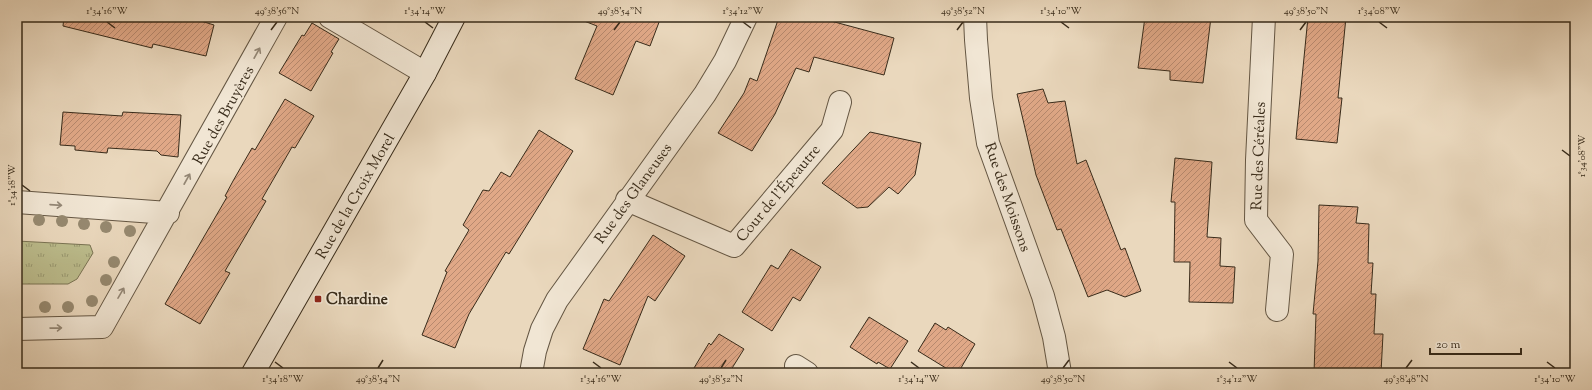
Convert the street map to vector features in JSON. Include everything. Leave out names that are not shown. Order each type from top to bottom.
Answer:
[{"type":"street","name":"Rue des Bruyères","points":[[17,329],[102,327],[168,213],[276,17]]},
{"type":"street","points":[[330,17],[425,73]]},
{"type":"street","name":"Rue de la Croix Morel","points":[[253,373],[425,73],[454,17]]},
{"type":"street","name":"Rue des Glaneuses","points":[[531,373],[535,351],[542,329],[557,300],[704,94],[725,60],[746,17]]},
{"type":"street","name":"Rue des Moissons","points":[[975,17],[981,98],[988,143],[1043,296],[1054,337],[1060,373]]},
{"type":"street","name":"Rue des Céréales","points":[[1264,17],[1257,160],[1256,220],[1282,254],[1276,310]]},
{"type":"street","name":"Cour de l'Épeautre","points":[[627,200],[734,246],[832,130],[840,102]]},
{"type":"street","points":[[17,202],[168,213]]},
{"type":"green space","points":[[17,241],[90,245],[93,253],[77,279],[68,284],[17,284]]},
{"type":"building","points":[[64,17],[188,17],[214,25],[206,56],[153,44],[152,48],[63,26]]},
{"type":"building","points":[[580,17],[661,17],[650,46],[636,41],[613,95],[575,79],[597,26],[579,19]]},
{"type":"building","points":[[779,17],[816,17],[894,38],[884,75],[814,57],[809,72],[796,68],[775,114],[752,151],[718,133],[744,93],[750,78],[757,81]]},
{"type":"building","points":[[1145,17],[1211,17],[1203,83],[1170,80],[1170,71],[1138,68]]},
{"type":"building","points":[[1308,17],[1346,17],[1338,98],[1342,98],[1337,143],[1296,139]]},
{"type":"building","points":[[312,23],[339,39],[331,52],[333,53],[311,91],[279,73],[302,35],[304,36]]},
{"type":"building","points":[[1043,89],[1048,103],[1065,101],[1077,164],[1086,160],[1121,250],[1125,248],[1141,291],[1125,297],[1107,290],[1088,297],[1061,229],[1057,230],[1036,175],[1017,94]]},
{"type":"building","points":[[285,99],[314,116],[295,148],[292,147],[262,199],[266,201],[225,271],[230,273],[200,324],[165,304],[227,197],[225,196],[252,148],[255,150]]},
{"type":"building","points":[[63,112],[122,116],[123,112],[181,115],[178,157],[161,155],[157,151],[108,148],[107,153],[75,150],[75,146],[60,145]]},
{"type":"building","points":[[539,130],[573,151],[509,254],[506,252],[469,314],[455,348],[422,335],[447,272],[445,271],[469,230],[463,225],[483,190],[489,191],[501,172],[510,177]]},
{"type":"building","points":[[870,132],[921,143],[915,175],[898,194],[889,187],[868,207],[857,208],[822,183]]},
{"type":"building","points":[[1175,158],[1212,162],[1207,237],[1221,238],[1220,266],[1235,267],[1233,303],[1189,302],[1190,262],[1174,262],[1175,202],[1171,202]]},
{"type":"building","points":[[1319,205],[1358,207],[1356,223],[1369,224],[1368,263],[1373,263],[1371,294],[1376,294],[1374,334],[1383,334],[1381,373],[1314,373],[1316,314],[1313,314],[1318,261]]},
{"type":"building","points":[[653,235],[685,256],[655,301],[648,296],[620,365],[583,349],[604,299],[609,301]]},
{"type":"building","points":[[791,249],[821,267],[800,301],[793,297],[772,331],[742,312],[771,265],[778,269]]},
{"type":"building","points":[[869,317],[908,341],[890,369],[878,362],[877,364],[850,347]]},
{"type":"building","points":[[935,323],[946,330],[948,327],[975,344],[958,373],[954,373],[918,351]]},
{"type":"building","points":[[719,334],[744,349],[729,373],[691,373],[709,343],[711,345]]},
{"type":"place","name":"Chardine","points":[[318,299]]}]
